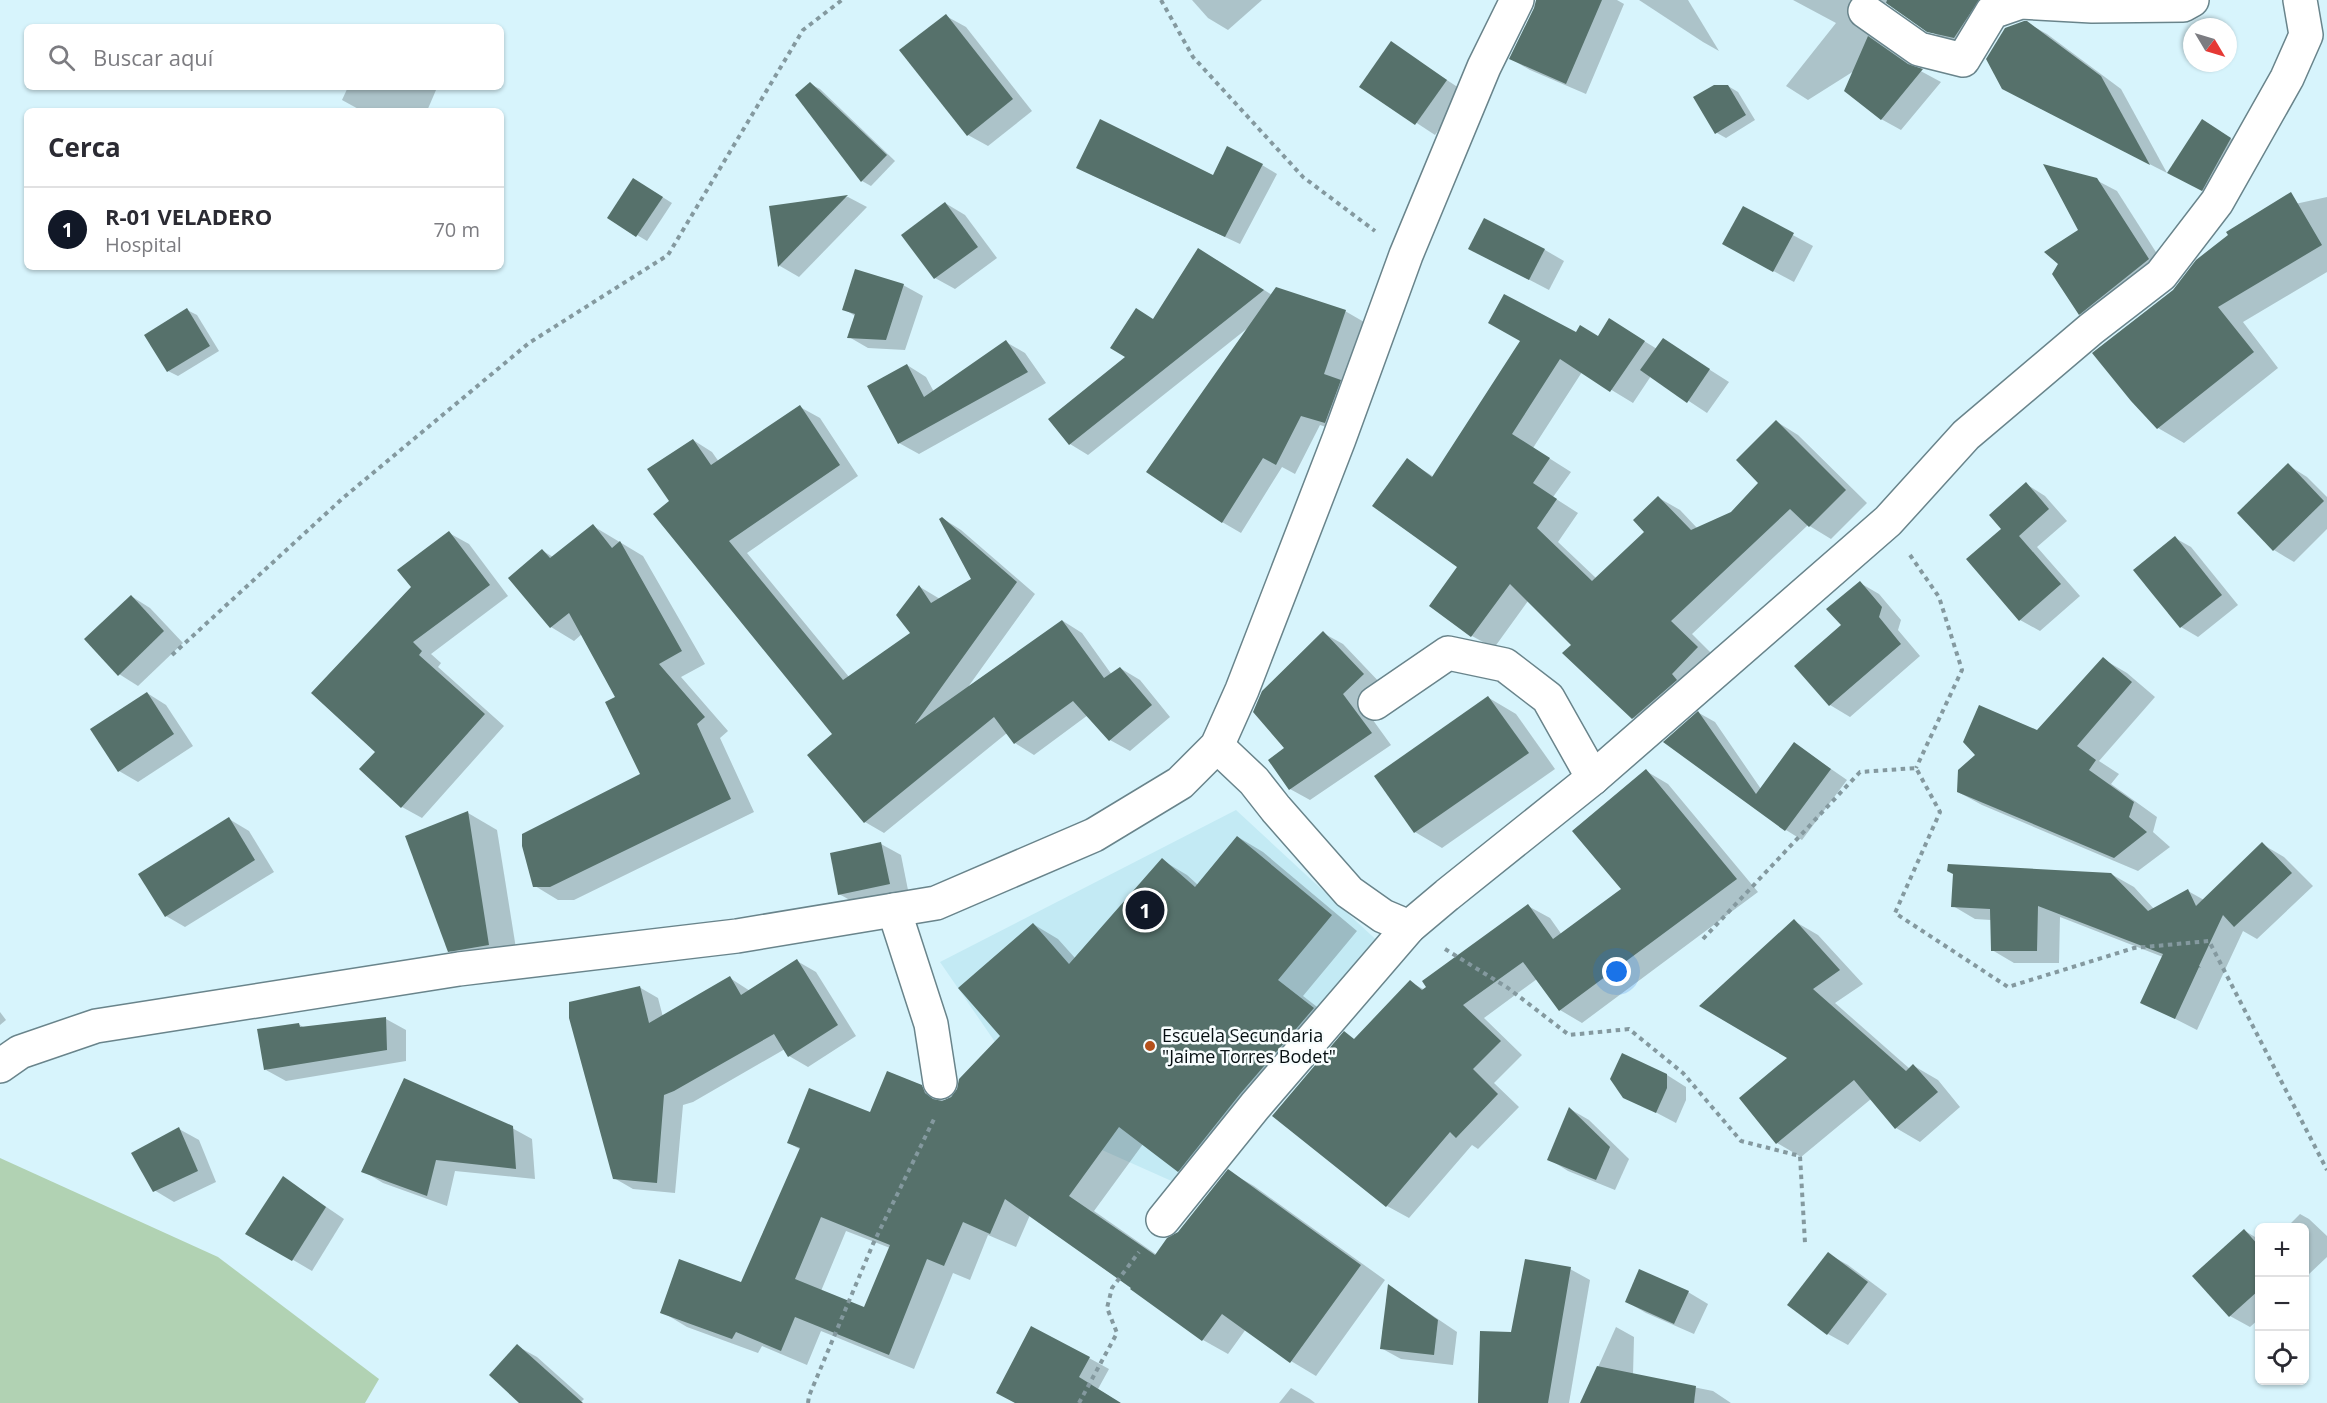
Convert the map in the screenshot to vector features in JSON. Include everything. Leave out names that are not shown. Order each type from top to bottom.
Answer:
[{"type":"street","points":[[0,1066],[21,1052],[107,1024],[459,969],[737,936],[936,903],[1094,836],[1180,783],[1217,746],[1274,608],[1406,255],[1484,67],[1517,0]]},
{"type":"street","points":[[1865,11],[1919,49],[1963,60],[1992,12],[2021,2],[2092,6],[2184,4],[2192,0]]},
{"type":"street","points":[[1163,1220],[1255,1106],[1409,927],[1593,778],[1888,521],[1965,435],[2091,329],[2162,275],[2217,202],[2287,78],[2306,35],[2300,0]]},
{"type":"street","points":[[1375,703],[1448,653],[1505,665],[1548,699],[1593,778]]},
{"type":"street","points":[[1217,746],[1254,781],[1349,892],[1383,916],[1409,927]]},
{"type":"street","points":[[894,910],[931,1024],[940,1082]]},
{"type":"path","points":[[172,655],[343,498],[529,343],[669,255],[803,30],[842,0]]},
{"type":"path","points":[[1161,0],[1193,57],[1304,177],[1406,255]]},
{"type":"path","points":[[1888,521],[1939,597],[1962,670],[1916,768]]},
{"type":"path","points":[[1703,939],[1860,772],[1916,768]]},
{"type":"path","points":[[1916,768],[1940,812],[1895,913],[2008,987],[2134,948],[2209,941],[2327,1170]]},
{"type":"path","points":[[1409,927],[1508,988],[1569,1035],[1629,1029],[1683,1073],[1741,1141],[1800,1156],[1805,1243]]},
{"type":"path","points":[[808,1403],[873,1244],[943,1101],[940,1082]]},
{"type":"path","points":[[1078,1403],[1117,1333],[1107,1308],[1112,1288],[1163,1220]]},
{"type":"shaded area","name":"Escuela Secundaria \"Jaime Torres Bodet\"","points":[[1236,810],[1384,947],[1185,1187],[1055,1129],[940,962]]},
{"type":"green space","points":[[0,1158],[218,1257],[379,1379],[365,1403],[0,1403]]},
{"type":"building","points":[[1536,0],[1602,0],[1566,84],[1509,59]]},
{"type":"building","points":[[1887,0],[1979,0],[1954,38],[1927,32],[1886,3]]},
{"type":"building","points":[[946,14],[1013,99],[967,136],[899,50]]},
{"type":"building","points":[[2024,21],[2101,76],[2150,165],[2002,89],[1986,59],[2005,28]]},
{"type":"building","points":[[1868,36],[1908,64],[1923,69],[1881,120],[1844,91]]},
{"type":"building","points":[[1391,41],[1447,80],[1415,125],[1359,87]]},
{"type":"building","points":[[810,82],[887,155],[861,182],[795,95]]},
{"type":"building","points":[[1714,85],[1728,85],[1746,115],[1715,134],[1693,97]]},
{"type":"building","points":[[1100,119],[1213,175],[1227,146],[1263,164],[1225,237],[1076,168]]},
{"type":"building","points":[[2202,119],[2231,138],[2202,191],[2167,173]]},
{"type":"building","points":[[2043,164],[2097,178],[2149,259],[2079,315],[2052,274],[2058,264],[2044,252],[2078,230]]},
{"type":"building","points":[[633,178],[663,197],[636,237],[607,218]]},
{"type":"building","points":[[2291,192],[2322,245],[2218,307],[2254,352],[2157,429],[2092,353],[2173,290],[2196,260],[2228,235],[2226,232]]},
{"type":"building","points":[[848,195],[778,267],[769,206]]},
{"type":"building","points":[[945,202],[978,247],[934,279],[901,235]]},
{"type":"building","points":[[1743,206],[1794,233],[1773,272],[1722,244]]},
{"type":"building","points":[[1484,218],[1545,249],[1529,280],[1468,249]]},
{"type":"building","points":[[1198,248],[1264,290],[1069,445],[1048,419],[1125,357],[1110,348],[1136,308],[1153,319]]},
{"type":"building","points":[[855,269],[904,284],[886,340],[847,338],[855,314],[842,310]]},
{"type":"building","points":[[1276,287],[1346,310],[1324,374],[1341,380],[1325,423],[1301,416],[1276,465],[1263,458],[1222,523],[1146,472]]},
{"type":"building","points":[[1504,294],[1576,332],[1580,325],[1598,336],[1609,318],[1645,341],[1610,392],[1560,359],[1512,434],[1550,458],[1533,483],[1557,499],[1537,528],[1592,581],[1644,532],[1633,520],[1658,496],[1691,530],[1731,512],[1758,483],[1736,460],[1776,420],[1846,490],[1809,527],[1790,509],[1671,621],[1698,647],[1672,674],[1677,680],[1632,719],[1562,653],[1571,645],[1510,584],[1471,637],[1429,606],[1457,567],[1372,506],[1407,458],[1432,477],[1520,341],[1488,323]]},
{"type":"building","points":[[187,308],[210,346],[167,372],[144,335]]},
{"type":"building","points":[[1663,338],[1710,369],[1687,403],[1640,370]]},
{"type":"building","points":[[1006,340],[1028,372],[898,444],[867,386],[907,364],[924,397]]},
{"type":"building","points":[[800,405],[840,465],[729,541],[843,680],[910,633],[896,615],[919,585],[931,603],[971,579],[939,519],[942,517],[1017,582],[915,724],[1062,620],[1104,678],[1120,667],[1152,705],[1109,741],[1073,701],[1014,744],[994,717],[864,823],[807,755],[832,734],[653,514],[669,501],[647,469],[693,439],[711,465]]},
{"type":"building","points":[[2288,463],[2324,501],[2273,551],[2237,513]]},
{"type":"building","points":[[2026,482],[2049,509],[2019,536],[2061,584],[2019,621],[1966,559],[2001,529],[1989,515]]},
{"type":"building","points":[[593,524],[612,548],[620,541],[682,651],[659,664],[705,717],[697,724],[731,799],[550,887],[533,887],[522,846],[522,834],[640,774],[605,702],[615,697],[569,613],[550,628],[508,578],[542,549],[550,558]]},
{"type":"building","points":[[449,531],[490,585],[413,642],[422,651],[419,655],[485,714],[401,808],[359,769],[375,752],[311,693],[411,587],[397,570]]},
{"type":"building","points":[[2175,536],[2222,595],[2180,628],[2133,570]]},
{"type":"building","points":[[1860,581],[1882,607],[1879,617],[1901,644],[1829,706],[1794,666],[1841,625],[1826,609]]},
{"type":"building","points":[[131,595],[164,631],[118,676],[84,639]]},
{"type":"building","points":[[1323,631],[1364,674],[1343,694],[1372,733],[1289,790],[1268,760],[1284,748],[1253,712],[1262,691]]},
{"type":"building","points":[[2103,657],[2132,682],[2077,746],[2096,760],[2089,770],[2134,802],[2129,817],[2147,832],[2114,858],[1957,792],[1958,770],[1975,755],[1963,742],[1979,705],[2037,730]]},
{"type":"building","points":[[147,692],[174,734],[118,772],[90,729]]},
{"type":"building","points":[[1488,696],[1529,753],[1414,833],[1374,776]]},
{"type":"building","points":[[1698,711],[1756,794],[1794,742],[1831,769],[1785,831],[1663,742]]},
{"type":"building","points":[[1646,769],[1737,879],[1559,1011],[1523,962],[1463,1005],[1501,1041],[1473,1069],[1498,1094],[1456,1138],[1450,1132],[1386,1207],[1272,1116],[1344,1031],[1354,1039],[1410,980],[1422,990],[1426,987],[1422,981],[1528,904],[1553,939],[1621,889],[1572,831]]},
{"type":"building","points":[[468,811],[489,945],[448,952],[405,836]]},
{"type":"building","points":[[229,817],[255,860],[165,917],[138,874]]},
{"type":"building","points":[[1237,836],[1332,915],[1278,980],[1314,1008],[1240,1094],[1178,1172],[1119,1127],[1069,1196],[1155,1255],[1167,1238],[1178,1232],[1228,1169],[1361,1265],[1290,1363],[1222,1314],[1202,1341],[1005,1199],[990,1234],[963,1222],[944,1266],[927,1259],[889,1355],[795,1317],[781,1351],[736,1332],[732,1339],[660,1313],[679,1259],[741,1282],[800,1148],[787,1143],[809,1088],[870,1112],[887,1071],[922,1085],[925,1093],[933,1099],[942,1101],[951,1097],[957,1089],[959,1079],[1000,1036],[958,988],[1033,923],[1069,964],[1162,858],[1195,887]],"holes":[[[821,1217],[890,1245],[864,1307],[795,1279]]]},
{"type":"building","points":[[881,842],[890,884],[838,895],[830,853]]},
{"type":"building","points":[[2262,842],[2292,873],[2234,927],[2223,915],[2199,966],[2201,968],[2199,967],[2175,1019],[2140,1003],[2163,954],[2038,906],[2037,951],[1991,951],[1990,909],[1951,907],[1953,874],[1947,871],[1948,864],[2111,873],[2148,911],[2188,889],[2196,906]]},
{"type":"building","points":[[1794,919],[1840,970],[1813,989],[1906,1071],[1913,1064],[1938,1092],[1895,1129],[1854,1080],[1776,1144],[1739,1098],[1787,1058],[1699,1006]]},
{"type":"building","points":[[797,959],[838,1025],[788,1057],[774,1034],[664,1095],[657,1183],[613,1179],[569,1018],[569,1002],[640,986],[649,1023],[730,976],[741,995]]},
{"type":"building","points":[[386,1017],[387,1050],[264,1070],[257,1029],[299,1023],[300,1027]]},
{"type":"building","points":[[1622,1053],[1667,1074],[1667,1088],[1656,1113],[1623,1098],[1610,1079]]},
{"type":"building","points":[[404,1078],[513,1126],[516,1169],[436,1160],[427,1196],[361,1172]]},
{"type":"building","points":[[1569,1107],[1610,1147],[1596,1180],[1547,1160]]},
{"type":"building","points":[[179,1127],[198,1171],[153,1192],[131,1153]]},
{"type":"building","points":[[283,1176],[326,1207],[292,1261],[245,1234]]},
{"type":"building","points":[[2244,1229],[2255,1241],[2255,1294],[2229,1317],[2192,1276]]},
{"type":"building","points":[[1828,1252],[1868,1282],[1827,1335],[1787,1305]]},
{"type":"building","points":[[1525,1259],[1571,1267],[1548,1403],[1478,1403],[1480,1331],[1511,1332]]},
{"type":"building","points":[[1639,1269],[1689,1291],[1674,1324],[1625,1302]]},
{"type":"building","points":[[1388,1284],[1438,1320],[1434,1355],[1380,1349]]},
{"type":"building","points":[[1031,1326],[1090,1357],[1079,1377],[1121,1403],[1015,1403],[996,1393]]},
{"type":"building","points":[[517,1344],[583,1403],[519,1403],[489,1375]]},
{"type":"building","points":[[1597,1366],[1696,1386],[1694,1403],[1580,1403]]},
{"type":"place","name":"R-01 VELADERO","points":[[1145,910]]},
{"type":"place","name":"Escuela Secundaria \"Jaime Torres Bodet\"","points":[[1150,1046]]}]
